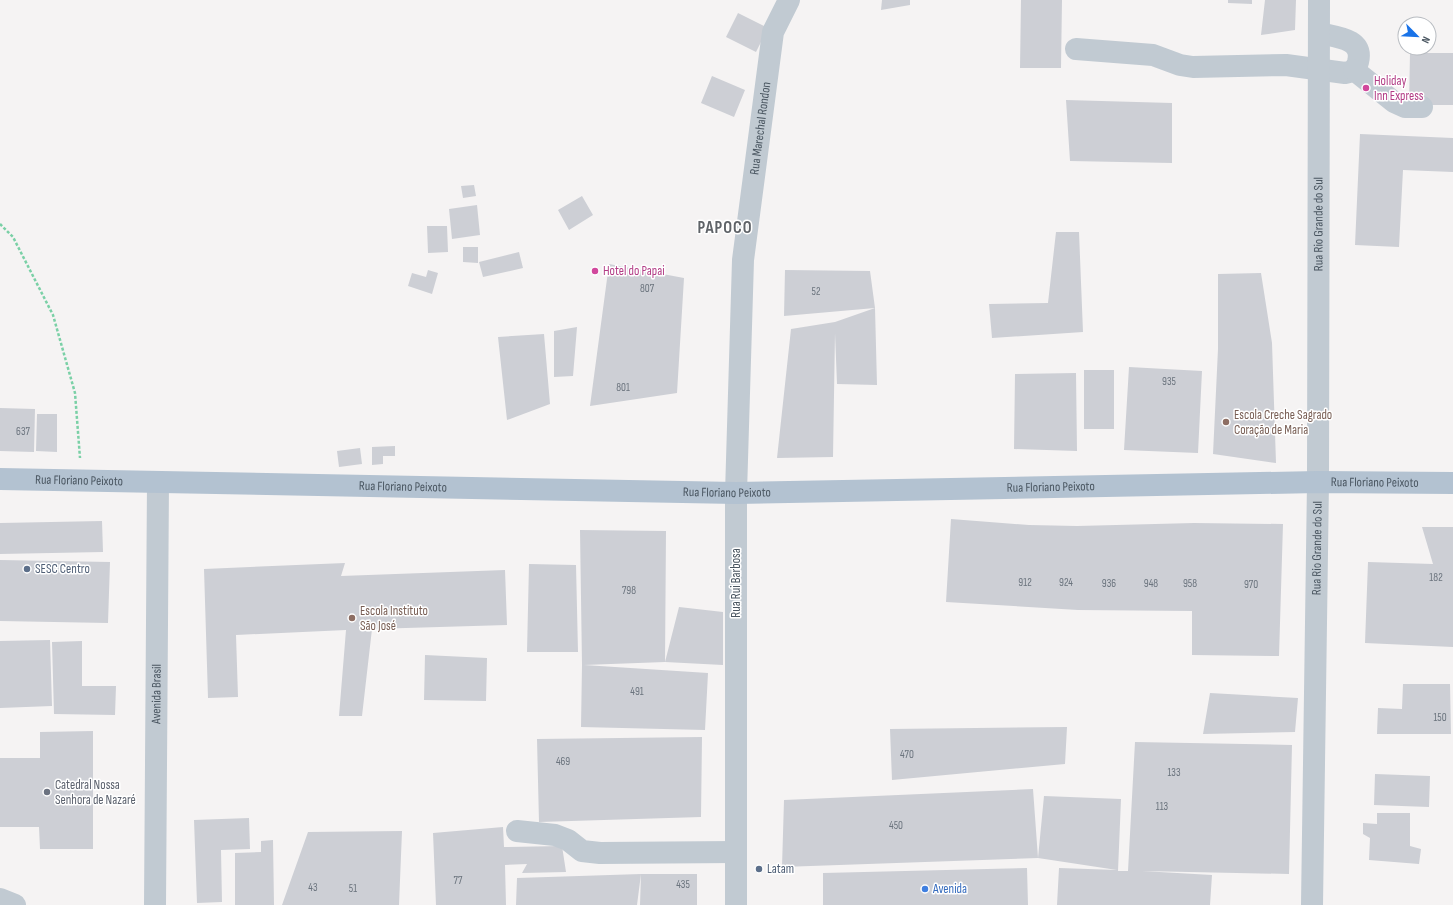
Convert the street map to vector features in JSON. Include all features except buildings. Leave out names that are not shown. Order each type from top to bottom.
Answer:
[{"type":"main road","name":"Rua Floriano Peixoto","points":[[0,479],[736,493],[1318,482],[1453,483]]},
{"type":"street","name":"Rua Marechal Rondon","points":[[743,260],[773,32],[790,0]]},
{"type":"street","name":"Rua Rio Grande do Sul","points":[[1312,905],[1318,482],[1319,0]]},
{"type":"street","points":[[1076,49],[1153,55],[1180,65],[1193,67],[1286,65],[1345,74],[1351,72],[1357,67],[1359,59],[1358,50],[1354,43],[1348,40],[1319,33]]},
{"type":"street","points":[[1354,70],[1394,102],[1405,107],[1422,107]]},
{"type":"street","name":"Rua Rui Barbosa","points":[[736,905],[736,493],[743,260]]},
{"type":"street","name":"Avenida Brasil","points":[[155,905],[158,482]]},
{"type":"street","points":[[517,831],[555,835],[568,840],[582,851],[736,852]]},
{"type":"street","points":[[0,899],[14,905]]},
{"type":"path","points":[[0,224],[13,237],[53,315],[75,393],[81,480]]},
{"type":"place","name":"Holiday Inn Express","points":[[1366,88]]},
{"type":"place","name":"Hotel do Papai","points":[[595,271]]},
{"type":"place","name":"Escola Creche Sagrado Coração de Maria","points":[[1226,422]]},
{"type":"place","name":"SESC Centro","points":[[27,569]]},
{"type":"place","name":"Escola Instituto São José","points":[[352,618]]},
{"type":"place","name":"Catedral Nossa Senhora de Nazaré","points":[[47,792]]},
{"type":"place","name":"Latam","points":[[759,869]]},
{"type":"place","name":"Avenida","points":[[925,889]]},
{"type":"district","name":"PAPOCO","points":[[725,228]]}]
